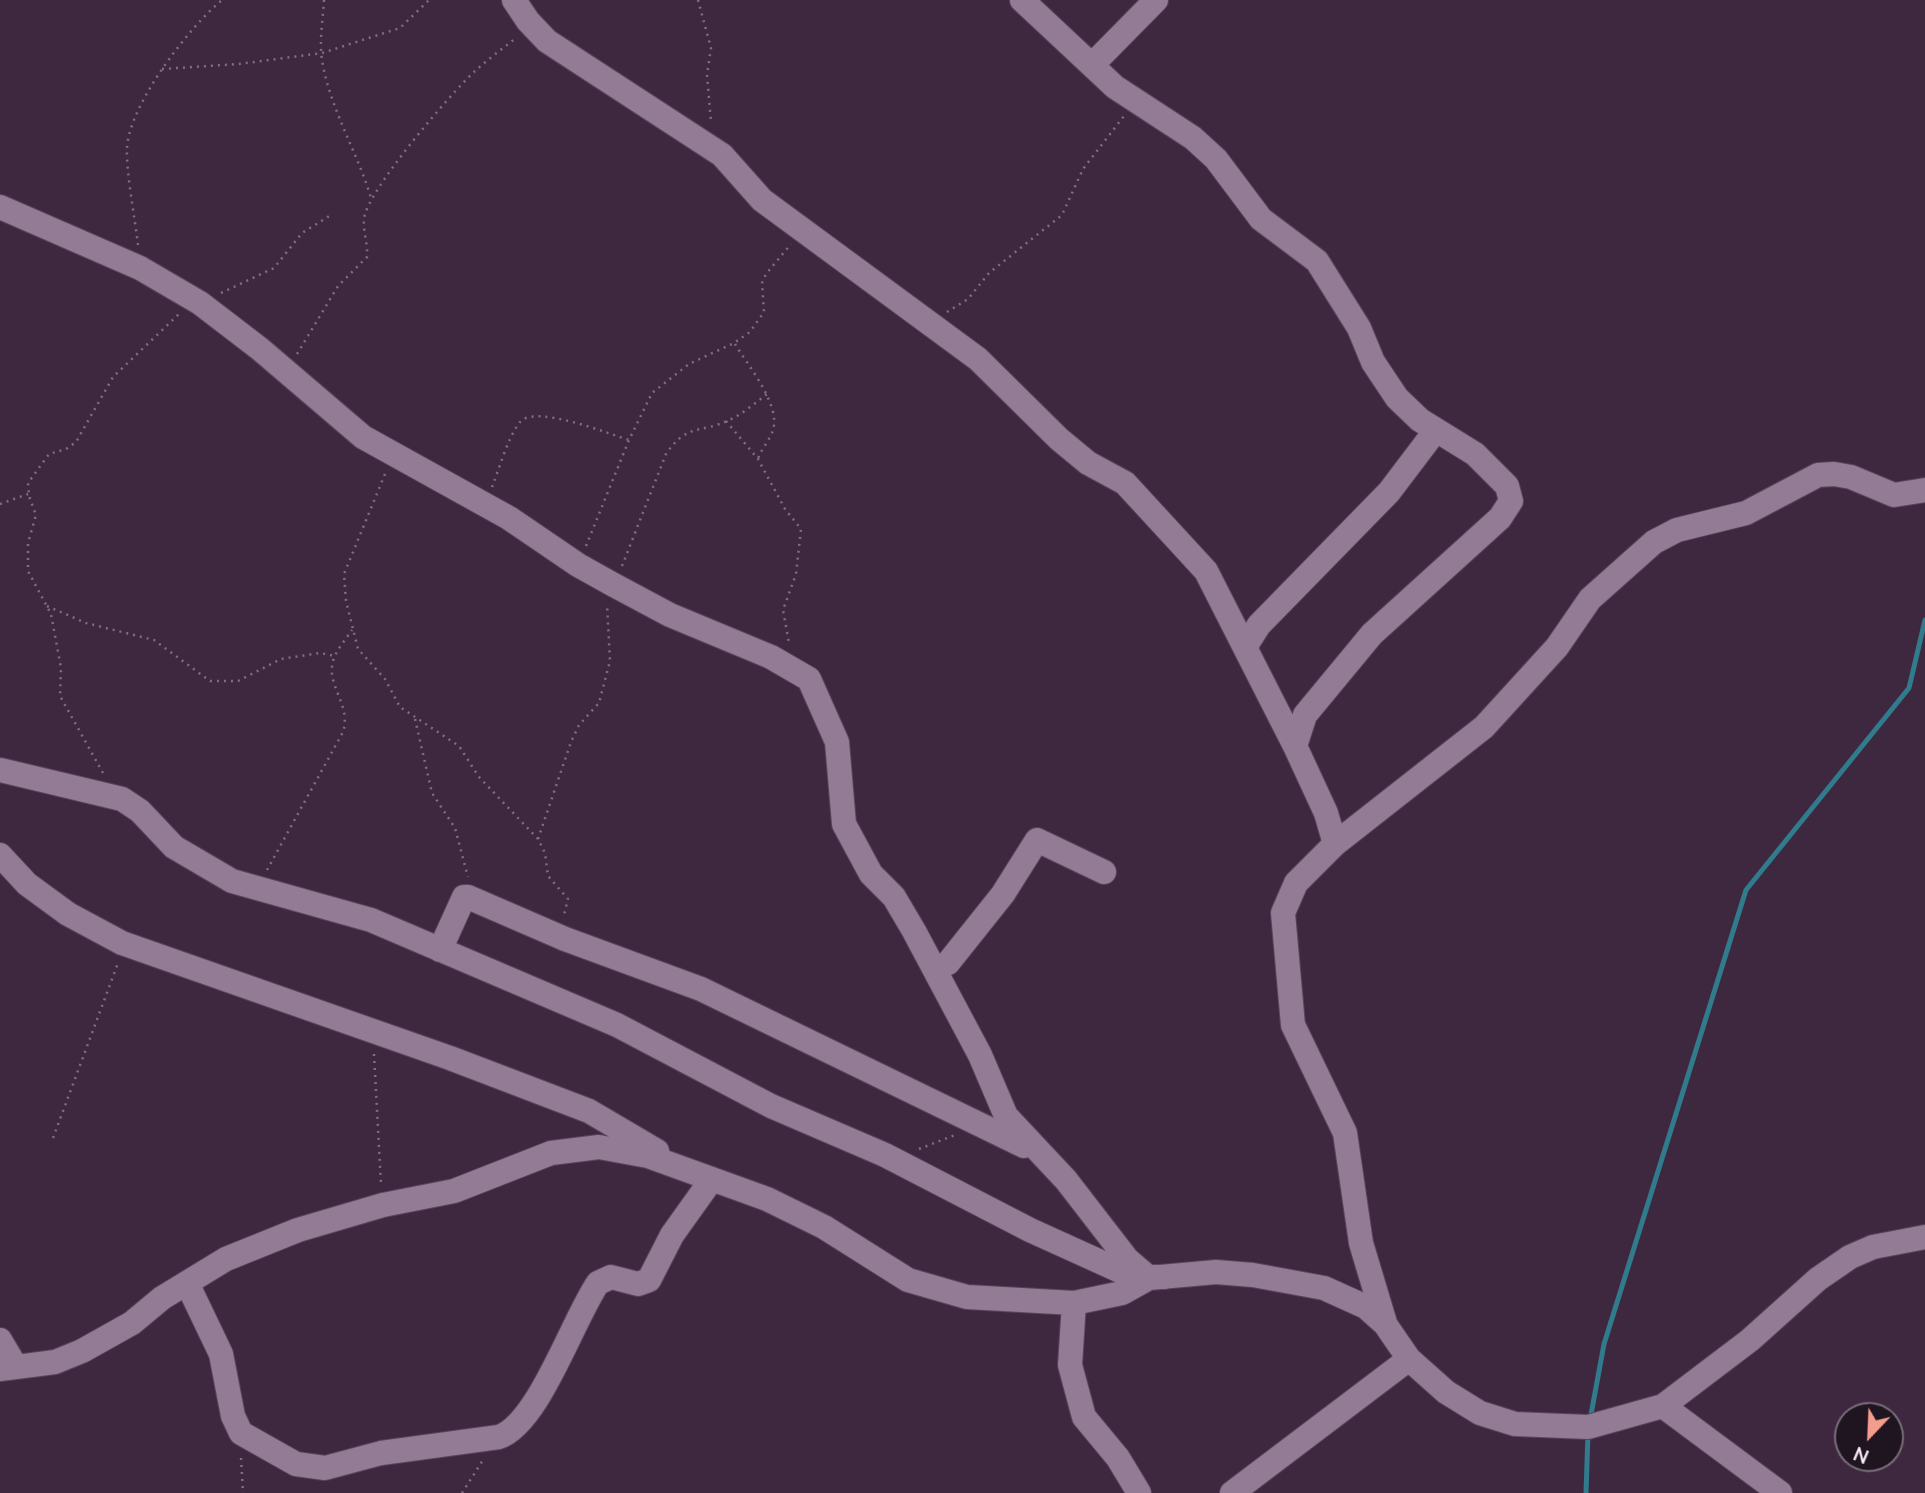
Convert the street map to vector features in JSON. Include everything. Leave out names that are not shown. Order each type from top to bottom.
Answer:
[{"type":"street","points":[[514,0],[532,25],[570,57],[709,146],[762,200],[978,359],[1059,439],[1088,463],[1125,483],[1138,496],[1206,571],[1295,746],[1326,813],[1335,844]]},
{"type":"street","points":[[1022,0],[1115,87],[1193,138],[1216,159],[1261,219],[1317,261],[1359,328],[1386,385],[1408,410],[1475,454],[1507,486],[1511,501],[1500,518],[1372,635],[1305,715],[1295,746]]},
{"type":"street","points":[[1092,65],[1156,0]]},
{"type":"street","points":[[0,207],[140,268],[200,303],[363,436],[392,454],[509,518],[608,582],[670,615],[796,670],[808,679],[832,728],[840,757],[844,824],[872,874],[894,897],[914,931],[980,1055],[1006,1116],[1066,1180],[1127,1259],[1148,1277],[1158,1278]]},
{"type":"street","points":[[1245,646],[1259,625],[1389,492],[1436,430]]},
{"type":"street","points":[[1385,1324],[1361,1242],[1345,1133],[1293,1025],[1283,914],[1296,883],[1335,844],[1484,727],[1557,647],[1590,598],[1654,542],[1677,530],[1746,513],[1818,475],[1852,477],[1894,495],[1925,490]]},
{"type":"street","points":[[0,770],[122,799],[140,811],[174,847],[232,881],[371,919],[617,1025],[771,1106],[885,1155],[1030,1230],[1138,1279],[1216,1272],[1253,1275],[1324,1288],[1366,1307],[1385,1324],[1409,1359],[1446,1392],[1480,1413],[1515,1424],[1588,1427],[1662,1406],[1750,1340],[1818,1279],[1850,1257],[1873,1247],[1925,1237]]},
{"type":"street","points":[[948,963],[1003,894],[1037,840],[1104,872]]},
{"type":"street","points":[[0,855],[27,884],[47,899],[122,943],[589,1111],[618,1126],[680,1167]]},
{"type":"street","points":[[440,950],[458,906],[464,897],[468,897],[565,939],[701,989],[980,1122],[1042,1156]]},
{"type":"street","points":[[914,931],[948,963],[973,1018],[980,1055]]},
{"type":"street","points":[[0,1340],[8,1368],[55,1362],[82,1351],[132,1323],[187,1283],[226,1259],[298,1230],[383,1205],[454,1191],[551,1153],[573,1150],[619,1148],[680,1167],[795,1212],[908,1280],[967,1297],[1074,1303],[1122,1293],[1158,1278]]},
{"type":"street","points":[[187,1283],[221,1354],[233,1416],[243,1434],[280,1456],[310,1468],[325,1468],[440,1443],[499,1437],[509,1433],[527,1411],[551,1373],[598,1283],[605,1277],[638,1284],[649,1280],[672,1235],[712,1179]]},
{"type":"street","points":[[1074,1303],[1070,1365],[1084,1418],[1118,1458],[1139,1493]]},
{"type":"street","points":[[1232,1493],[1409,1359]]},
{"type":"street","points":[[1662,1406],[1780,1493]]},
{"type":"path","points":[[140,268],[127,146],[148,92],[162,69],[206,13],[222,0]]},
{"type":"path","points":[[324,0],[322,53],[338,116],[372,199]]},
{"type":"path","points":[[162,69],[239,64],[322,53],[400,28],[429,0]]},
{"type":"path","points":[[698,0],[710,48],[707,75],[711,111],[709,146]]},
{"type":"path","points":[[285,372],[338,286],[365,262],[369,239],[364,220],[372,199],[426,125],[473,72],[532,25]]},
{"type":"path","points":[[929,323],[968,299],[989,273],[1062,215],[1083,169],[1136,101]]},
{"type":"path","points":[[122,799],[94,762],[60,696],[61,668],[47,606],[28,571],[28,543],[36,515],[29,494],[29,484],[48,454],[66,449],[76,442],[113,377],[181,313],[274,268],[302,233],[331,215]]},
{"type":"path","points":[[578,565],[629,440],[652,393],[689,364],[734,343],[750,332],[764,312],[762,283],[766,274],[800,228]]},
{"type":"path","points":[[734,343],[766,394],[774,429],[758,459]]},
{"type":"path","points":[[538,839],[571,742],[579,725],[599,703],[610,661],[608,582],[630,552],[666,454],[683,433],[726,422],[766,394]]},
{"type":"path","points":[[484,506],[523,419],[532,416],[552,417],[629,440]]},
{"type":"path","points":[[726,422],[758,459],[785,509],[801,529],[796,574],[783,620],[796,670]]},
{"type":"path","points":[[392,454],[344,574],[352,630],[363,658],[385,679],[395,702],[415,719],[459,746],[479,777],[538,839],[545,853],[548,876],[557,890],[568,899],[562,920],[565,939]]},
{"type":"path","points":[[0,504],[29,494]]},
{"type":"path","points":[[47,606],[86,623],[154,640],[210,681],[238,681],[281,659],[320,653],[335,656]]},
{"type":"path","points":[[258,886],[343,732],[347,718],[332,678],[335,656],[352,630]]},
{"type":"path","points":[[415,719],[432,793],[455,828],[470,884],[468,897]]},
{"type":"path","points":[[52,1138],[116,974],[122,943]]},
{"type":"path","points":[[368,1031],[374,1059],[373,1087],[383,1205]]},
{"type":"path","points":[[885,1155],[930,1147],[980,1122]]},
{"type":"path","points":[[243,1434],[243,1493]]},
{"type":"path","points":[[462,1493],[499,1437]]},
{"type":"waterway","points":[[1590,1420],[1604,1344],[1746,890],[1909,688],[1925,620]]},
{"type":"waterway","points":[[1586,1493],[1588,1433]]}]
